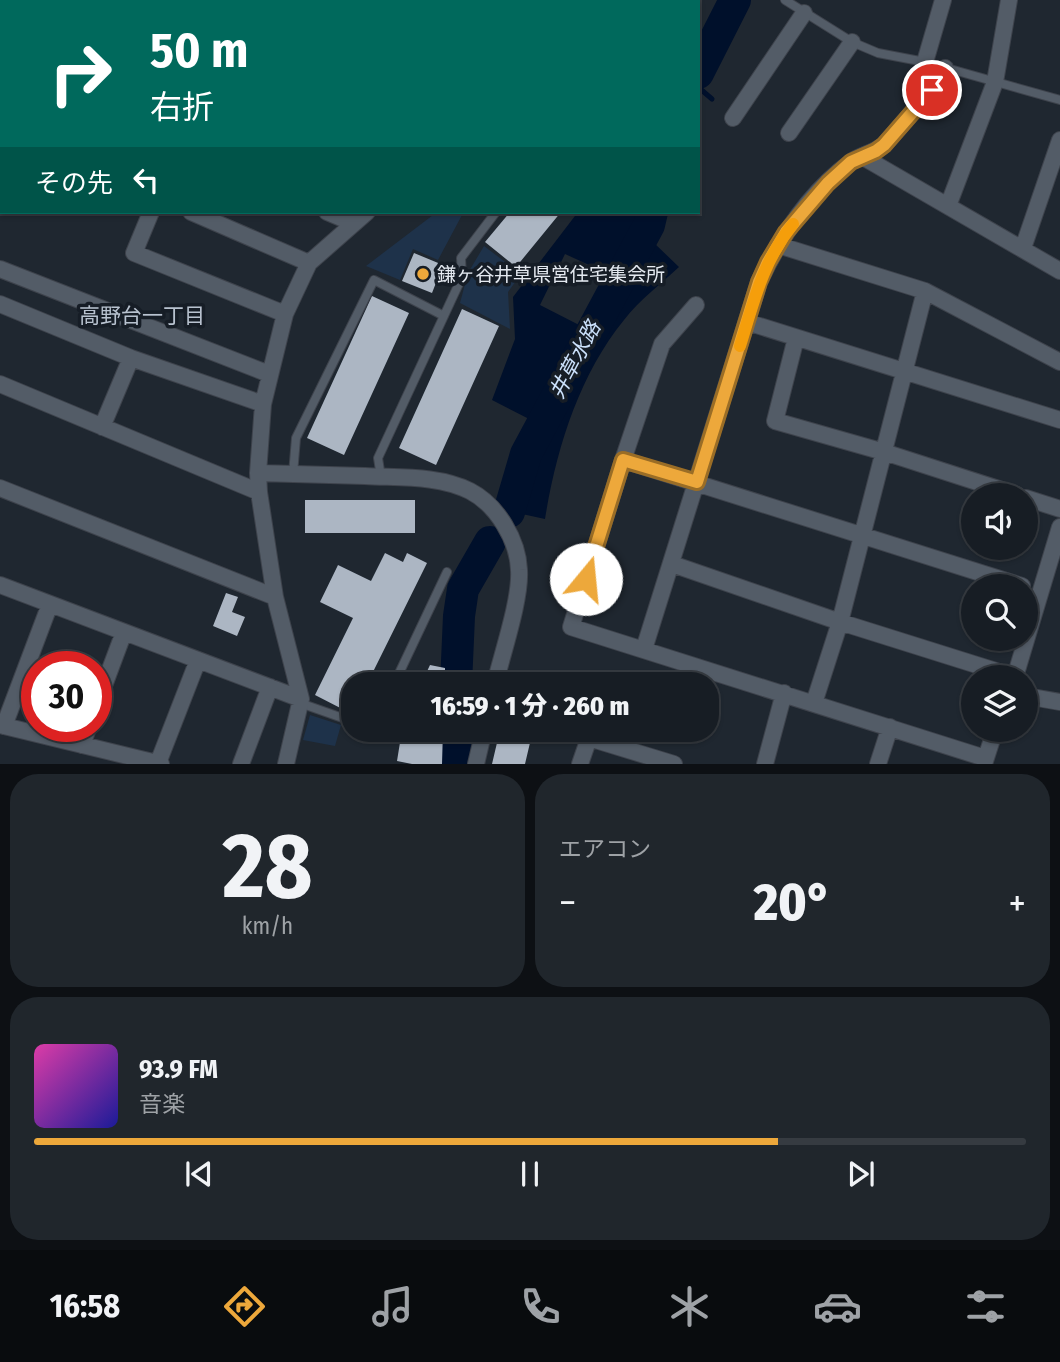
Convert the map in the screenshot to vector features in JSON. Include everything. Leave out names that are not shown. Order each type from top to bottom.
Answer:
[{"type":"street","points":[[925,62],[943,0]]},
{"type":"street","points":[[948,206],[995,82],[1009,0]]},
{"type":"street","points":[[733,118],[804,13]]},
{"type":"street","points":[[789,133],[852,42]]},
{"type":"street","points":[[644,649],[759,282],[778,245],[828,183],[851,162],[884,145],[932,90],[945,68]]},
{"type":"street","points":[[1023,248],[1060,140]]},
{"type":"street","points":[[863,157],[1060,271]]},
{"type":"street","points":[[150,214],[134,253],[285,314]]},
{"type":"street","points":[[196,214],[309,262]]},
{"type":"street","points":[[332,214],[353,223]]},
{"type":"street","points":[[286,764],[300,701],[275,597],[259,492],[263,404],[285,314],[309,262],[364,214]]},
{"type":"street","points":[[778,245],[925,291],[1060,362]]},
{"type":"street","points":[[0,269],[269,374]]},
{"type":"street","points":[[814,703],[841,622],[925,291]]},
{"type":"street","points":[[0,304],[131,358],[263,404]]},
{"type":"street","points":[[696,305],[662,344],[571,626],[890,727],[984,761],[991,742]]},
{"type":"street","points":[[747,322],[1060,419]]},
{"type":"street","points":[[796,338],[775,421],[980,483]]},
{"type":"street","points":[[102,427],[131,358]]},
{"type":"street","points":[[0,384],[259,492]]},
{"type":"street","points":[[623,460],[983,574]]},
{"type":"street","points":[[258,473],[425,479],[470,491],[495,512],[509,532],[519,568],[519,586],[498,672]]},
{"type":"street","points":[[0,488],[275,597]]},
{"type":"street","points":[[1038,502],[1060,509]]},
{"type":"street","points":[[1036,574],[1060,527]]},
{"type":"street","points":[[672,564],[977,665]]},
{"type":"street","points":[[0,586],[270,687],[300,701]]},
{"type":"street","points":[[50,604],[2,725],[160,763],[198,660]]},
{"type":"street","points":[[112,664],[124,632]]},
{"type":"street","points":[[241,764],[270,687]]},
{"type":"street","points":[[765,764],[784,693]]},
{"type":"street","points":[[1038,698],[1060,702]]},
{"type":"street","points":[[878,764],[890,727]]},
{"type":"street","points":[[475,764],[481,742]]},
{"type":"street","points":[[580,764],[587,742]]},
{"type":"street","points":[[612,742],[674,764]]},
{"type":"lane","points":[[785,0],[852,42],[878,53],[925,62],[1060,100]]},
{"type":"lane","points":[[381,477],[378,458],[462,276],[460,258],[494,214]]},
{"type":"lane","points":[[293,474],[296,438],[373,280],[444,316]]},
{"type":"lane","points":[[400,672],[447,572]]},
{"type":"lane","points":[[300,701],[341,717]]},
{"type":"shaded area","points":[[434,214],[462,215],[438,260],[413,249],[400,280],[366,266]]},
{"type":"shaded area","points":[[576,214],[638,214],[611,275],[565,254],[540,305],[583,327],[531,420],[492,400],[515,339],[513,297]]},
{"type":"shaded area","points":[[653,242],[679,267],[630,313],[594,365],[563,440],[545,519],[522,514],[539,453]]},
{"type":"shaded area","points":[[484,246],[521,274],[508,292],[510,329],[460,303],[468,273]]},
{"type":"shaded area","points":[[310,715],[341,725],[335,746],[303,740]]},
{"type":"building","points":[[508,214],[559,214],[516,267],[485,242]]},
{"type":"building","points":[[414,253],[443,265],[432,293],[402,281]]},
{"type":"building","points":[[372,296],[409,313],[344,455],[307,438]]},
{"type":"building","points":[[462,309],[499,326],[436,465],[399,448]]},
{"type":"building","points":[[305,500],[415,500],[415,533],[305,533]]},
{"type":"building","points":[[385,553],[403,562],[407,553],[427,563],[373,672],[341,672],[341,708],[315,695],[353,618],[320,602],[338,565],[371,581]]},
{"type":"building","points":[[226,593],[238,597],[232,612],[245,617],[237,636],[213,626]]},
{"type":"building","points":[[430,665],[445,668],[445,672],[427,672]]},
{"type":"building","points":[[400,742],[443,742],[442,764],[397,761]]},
{"type":"building","points":[[497,742],[530,742],[525,764],[492,764]]},
{"type":"waterway","points":[[700,69],[735,0]]},
{"type":"waterway","points":[[700,89],[712,99]]},
{"type":"waterway","name":"井草水路","points":[[509,512],[526,454],[649,225],[652,214]]},
{"type":"waterway","name":"井草水路","points":[[457,672],[463,589],[490,542]]},
{"type":"waterway","name":"井草水路","points":[[452,764],[458,749],[457,742]]},
{"type":"slow traffic","points":[[740,346],[759,282],[768,262],[793,224]]},
{"type":"place","name":"鎌ヶ谷井草県営住宅集会所","points":[[423,274]]},
{"type":"district","name":"高野台一丁目","points":[[142,316]]},
{"type":"route","points":[[586,579],[623,460],[697,482],[759,282],[778,245],[828,183],[851,162],[884,145],[932,90]]}]
